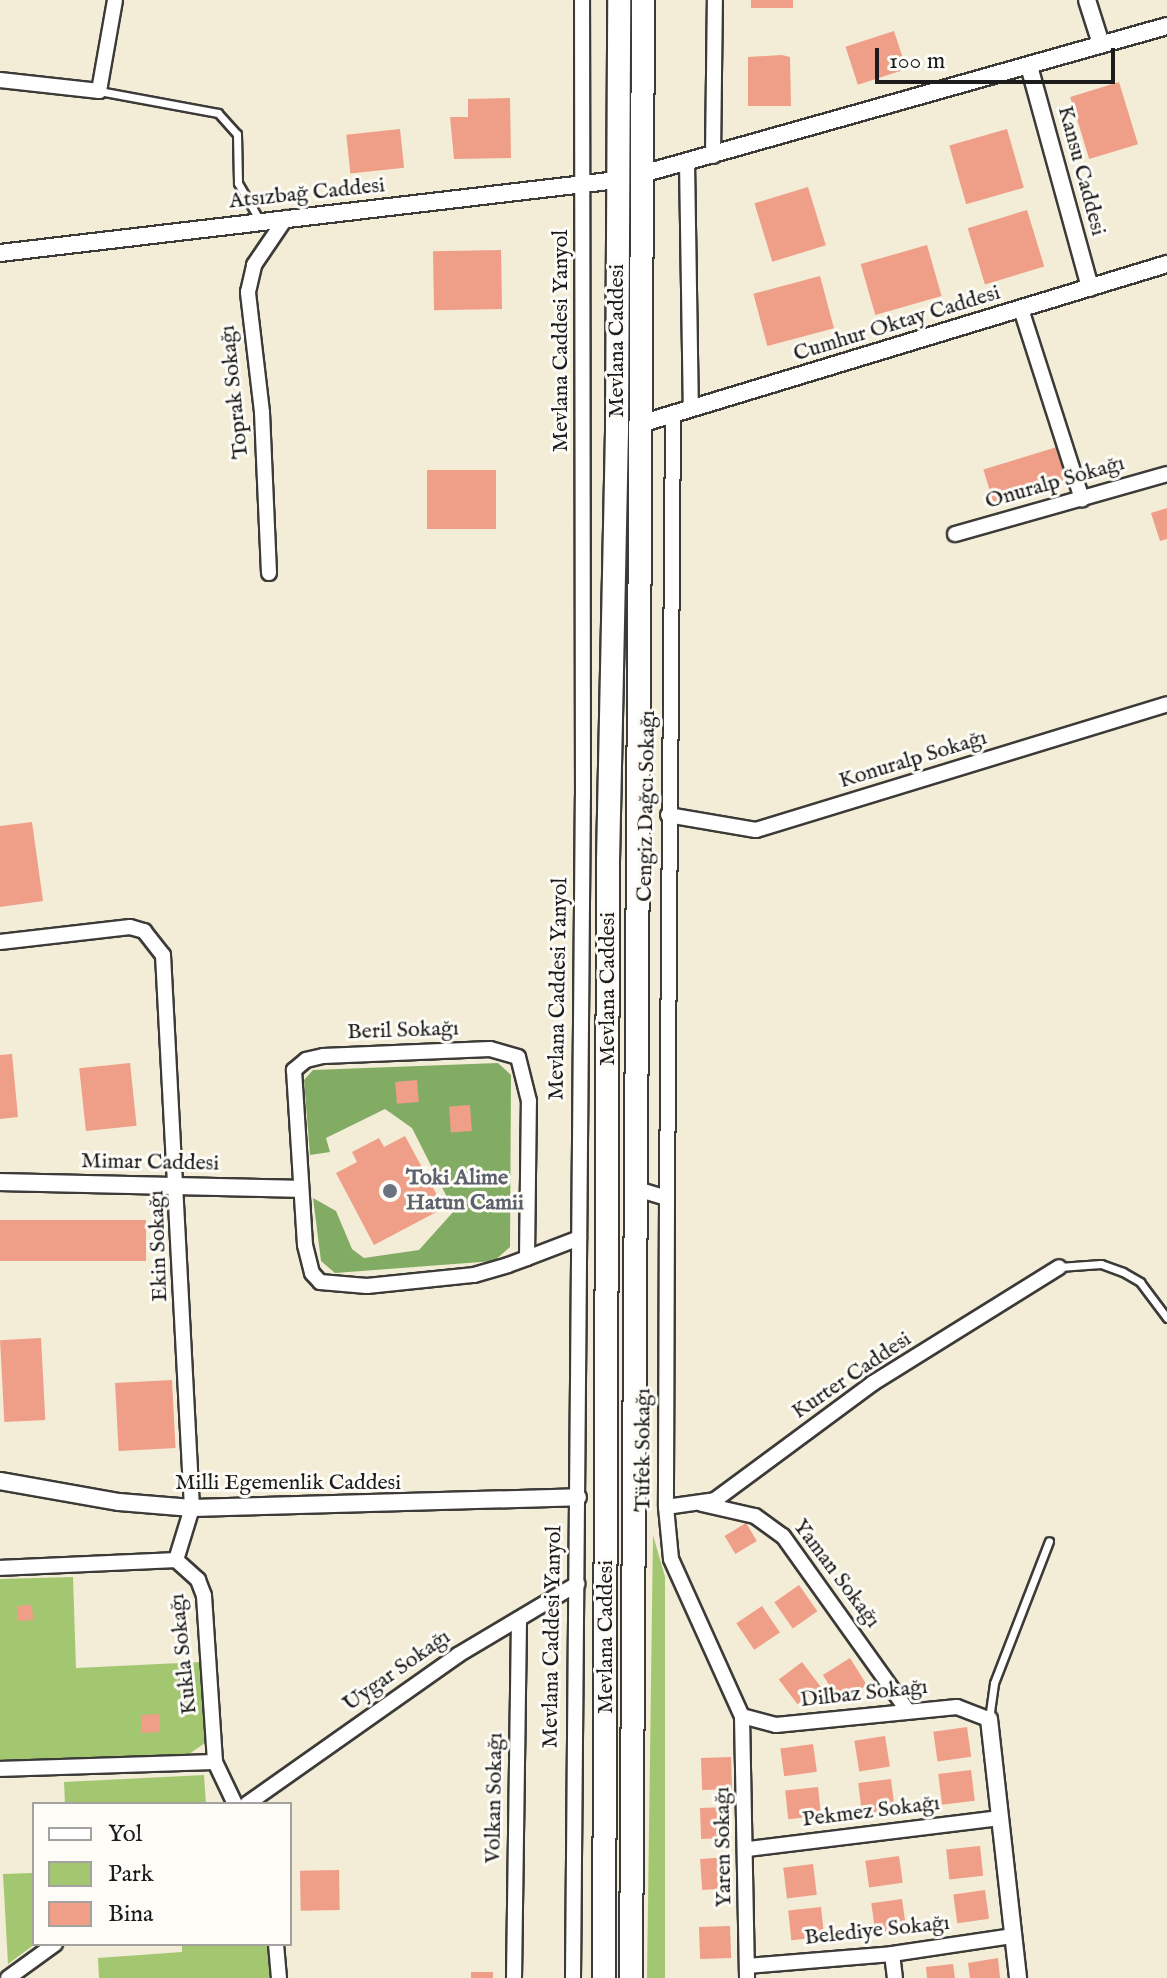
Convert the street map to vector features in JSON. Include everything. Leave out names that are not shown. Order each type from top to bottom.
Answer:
[{"type":"main road","name":"Mevlana Caddesi","points":[[604,1978],[608,861],[619,0]]},
{"type":"main road","name":"Mevlana Caddesi","points":[[631,1978],[643,0]]},
{"type":"street","points":[[0,80],[99,91],[115,0]]},
{"type":"street","name":"Mevlana Caddesi Yanyol","points":[[573,1978],[584,185],[582,0]]},
{"type":"street","points":[[713,156],[715,0]]},
{"type":"street","points":[[1087,0],[1101,44]]},
{"type":"street","points":[[642,174],[1167,26]]},
{"type":"street","name":"Kansu Caddesi","points":[[1029,66],[1090,288]]},
{"type":"street","points":[[687,162],[691,409]]},
{"type":"street","name":"Atsızbağ Caddesi","points":[[0,253],[618,180]]},
{"type":"street","name":"Toprak Sokağı","points":[[269,573],[262,412],[248,292],[254,265],[286,218]]},
{"type":"street","name":"Cumhur Oktay Caddesi","points":[[640,424],[1167,264]]},
{"type":"street","points":[[1021,309],[1082,499]]},
{"type":"street","name":"Cengiz Dağcı Sokağı","points":[[667,1198],[673,414]]},
{"type":"street","name":"Onuralp Sokağı","points":[[955,534],[1167,474]]},
{"type":"street","name":"Konuralp Sokağı","points":[[668,815],[756,830],[1167,704]]},
{"type":"street","name":"Ekin Sokağı","points":[[0,942],[130,927],[152,939],[163,955],[179,1186],[192,1508]]},
{"type":"street","name":"Beril Sokağı","points":[[298,1189],[294,1070],[306,1060],[323,1056],[490,1049],[518,1057],[529,1101],[527,1258]]},
{"type":"street","name":"Mimar Caddesi","points":[[0,1182],[298,1189]]},
{"type":"street","points":[[298,1189],[308,1263],[320,1282],[367,1286],[474,1275],[579,1238]]},
{"type":"street","points":[[637,1189],[667,1198]]},
{"type":"street","name":"Tüfek Sokağı","points":[[667,1198],[666,1507],[678,1582],[742,1716]]},
{"type":"street","name":"Kurter Caddesi","points":[[666,1507],[701,1503],[732,1488],[873,1383],[1059,1267]]},
{"type":"street","name":"Milli Egemenlik Caddesi","points":[[0,1481],[119,1502],[192,1508],[578,1497]]},
{"type":"street","name":"Yaman Sokağı","points":[[701,1503],[755,1516],[783,1536],[907,1710]]},
{"type":"street","points":[[0,1568],[176,1560],[192,1508]]},
{"type":"street","name":"Kukla Sokağı","points":[[176,1560],[198,1580],[204,1596],[215,1762],[234,1802]]},
{"type":"street","name":"Uygar Sokağı","points":[[264,1798],[458,1655],[577,1584]]},
{"type":"street","name":"Volkan Sokağı","points":[[514,1978],[519,1619]]},
{"type":"street","name":"Dilbaz Sokağı","points":[[742,1716],[776,1725],[957,1707],[989,1719]]},
{"type":"street","name":"Yaren Sokağı","points":[[742,1716],[748,1849],[747,1972]]},
{"type":"street","points":[[989,1719],[1018,1978]]},
{"type":"street","points":[[0,1769],[215,1762]]},
{"type":"street","name":"Pekmez Sokağı","points":[[748,1849],[999,1818]]},
{"type":"street","name":"Belediye Sokağı","points":[[747,1972],[1012,1936]]},
{"type":"street","points":[[8,1978],[52,1946]]},
{"type":"street","points":[[276,1946],[279,1978]]},
{"type":"street","points":[[892,1954],[895,1978]]},
{"type":"lane","points":[[99,91],[218,113],[237,134],[238,183],[260,221]]},
{"type":"lane","points":[[1059,1267],[1101,1264],[1123,1272],[1140,1282],[1167,1318]]},
{"type":"lane","points":[[989,1719],[994,1683],[1049,1541]]},
{"type":"green space","points":[[498,1063],[511,1075],[510,1247],[494,1261],[335,1273],[321,1261],[313,1198],[336,1211],[352,1249],[364,1258],[419,1250],[454,1211],[412,1128],[385,1109],[326,1138],[330,1152],[310,1155],[304,1080],[313,1070]]},
{"type":"green space","points":[[653,1535],[665,1577],[665,1978],[647,1978]]},
{"type":"green space","points":[[73,1577],[76,1668],[201,1662],[205,1743],[189,1754],[0,1760],[0,1579]]},
{"type":"green space","points":[[204,1775],[206,1802],[65,1802],[64,1782]]},
{"type":"green space","points":[[32,1873],[32,1946],[8,1964],[3,1874]]},
{"type":"green space","points":[[182,1946],[269,1946],[273,1978],[99,1978],[98,1958],[182,1952]]},
{"type":"building","points":[[751,0],[793,0],[793,8],[751,8]]},
{"type":"building","points":[[894,31],[906,69],[858,85],[845,47]]},
{"type":"building","points":[[748,57],[790,57],[791,106],[748,106]]},
{"type":"building","points":[[1119,82],[1138,144],[1089,159],[1070,97]]},
{"type":"building","points":[[510,98],[511,158],[454,159],[450,117],[468,117],[468,99]]},
{"type":"building","points":[[400,129],[404,168],[350,173],[346,135]]},
{"type":"building","points":[[1007,129],[1024,188],[966,204],[949,146]]},
{"type":"building","points":[[808,187],[826,245],[772,262],[754,203]]},
{"type":"building","points":[[1027,210],[1044,266],[985,285],[968,228]]},
{"type":"building","points":[[927,245],[942,296],[875,315],[861,264]]},
{"type":"building","points":[[501,250],[502,309],[434,310],[433,251]]},
{"type":"building","points":[[820,276],[834,328],[767,346],[753,294]]},
{"type":"building","points":[[1057,447],[1067,480],[993,502],[983,470]]},
{"type":"building","points":[[427,470],[496,470],[496,529],[427,529]]},
{"type":"building","points":[[1167,508],[1167,539],[1160,541],[1151,513]]},
{"type":"building","points":[[32,822],[43,901],[0,907],[0,826]]},
{"type":"building","points":[[12,1054],[18,1117],[0,1119],[0,1055]]},
{"type":"building","points":[[130,1063],[137,1126],[86,1131],[79,1068]]},
{"type":"building","points":[[417,1080],[419,1102],[397,1104],[395,1082]]},
{"type":"building","points":[[470,1105],[472,1131],[451,1132],[449,1106]]},
{"type":"building","name":"Toki Alime Hatun Camii","points":[[405,1136],[444,1208],[374,1245],[336,1173],[357,1162],[352,1152],[379,1138],[384,1147]]},
{"type":"building","points":[[0,1220],[146,1220],[146,1261],[0,1261]]},
{"type":"building","points":[[41,1338],[45,1420],[4,1422],[0,1340]]},
{"type":"building","points":[[172,1380],[176,1448],[119,1451],[115,1383]]},
{"type":"building","points":[[746,1523],[757,1541],[735,1554],[725,1536]]},
{"type":"building","points":[[799,1585],[817,1611],[793,1628],[774,1602]]},
{"type":"building","points":[[32,1605],[33,1620],[18,1621],[17,1606]]},
{"type":"building","points":[[762,1606],[780,1633],[754,1650],[736,1623]]},
{"type":"building","points":[[850,1658],[867,1685],[840,1702],[823,1675]]},
{"type":"building","points":[[802,1662],[821,1687],[797,1704],[779,1679]]},
{"type":"building","points":[[159,1714],[160,1732],[142,1733],[141,1715]]},
{"type":"building","points":[[967,1727],[971,1757],[938,1761],[933,1732]]},
{"type":"building","points":[[885,1736],[890,1767],[859,1771],[854,1741]]},
{"type":"building","points":[[813,1744],[817,1772],[784,1776],[780,1749]]},
{"type":"building","points":[[731,1757],[732,1789],[702,1790],[701,1758]]},
{"type":"building","points":[[971,1770],[975,1801],[942,1805],[938,1774]]},
{"type":"building","points":[[891,1779],[895,1810],[862,1814],[858,1783]]},
{"type":"building","points":[[818,1787],[821,1816],[788,1819],[785,1790]]},
{"type":"building","points":[[729,1807],[730,1838],[701,1839],[700,1808]]},
{"type":"building","points":[[980,1846],[983,1876],[949,1879],[946,1850]]},
{"type":"building","points":[[899,1856],[903,1883],[869,1887],[865,1861]]},
{"type":"building","points":[[730,1857],[732,1888],[702,1890],[700,1859]]},
{"type":"building","points":[[813,1864],[817,1895],[787,1898],[783,1868]]},
{"type":"building","points":[[339,1870],[340,1910],[301,1911],[300,1871]]},
{"type":"building","points":[[985,1890],[989,1919],[957,1923],[953,1894]]},
{"type":"building","points":[[902,1899],[906,1929],[875,1933],[871,1903]]},
{"type":"building","points":[[821,1907],[824,1937],[791,1940],[788,1910]]},
{"type":"building","points":[[730,1926],[731,1958],[700,1959],[699,1927]]},
{"type":"building","points":[[998,1958],[1000,1978],[970,1978],[968,1963]]},
{"type":"building","points":[[953,1964],[955,1978],[927,1978],[926,1967]]},
{"type":"building","points":[[471,1972],[493,1972],[493,1978],[471,1978]]},
{"type":"place","name":"Toki Alime Hatun Camii","points":[[390,1191]]}]
